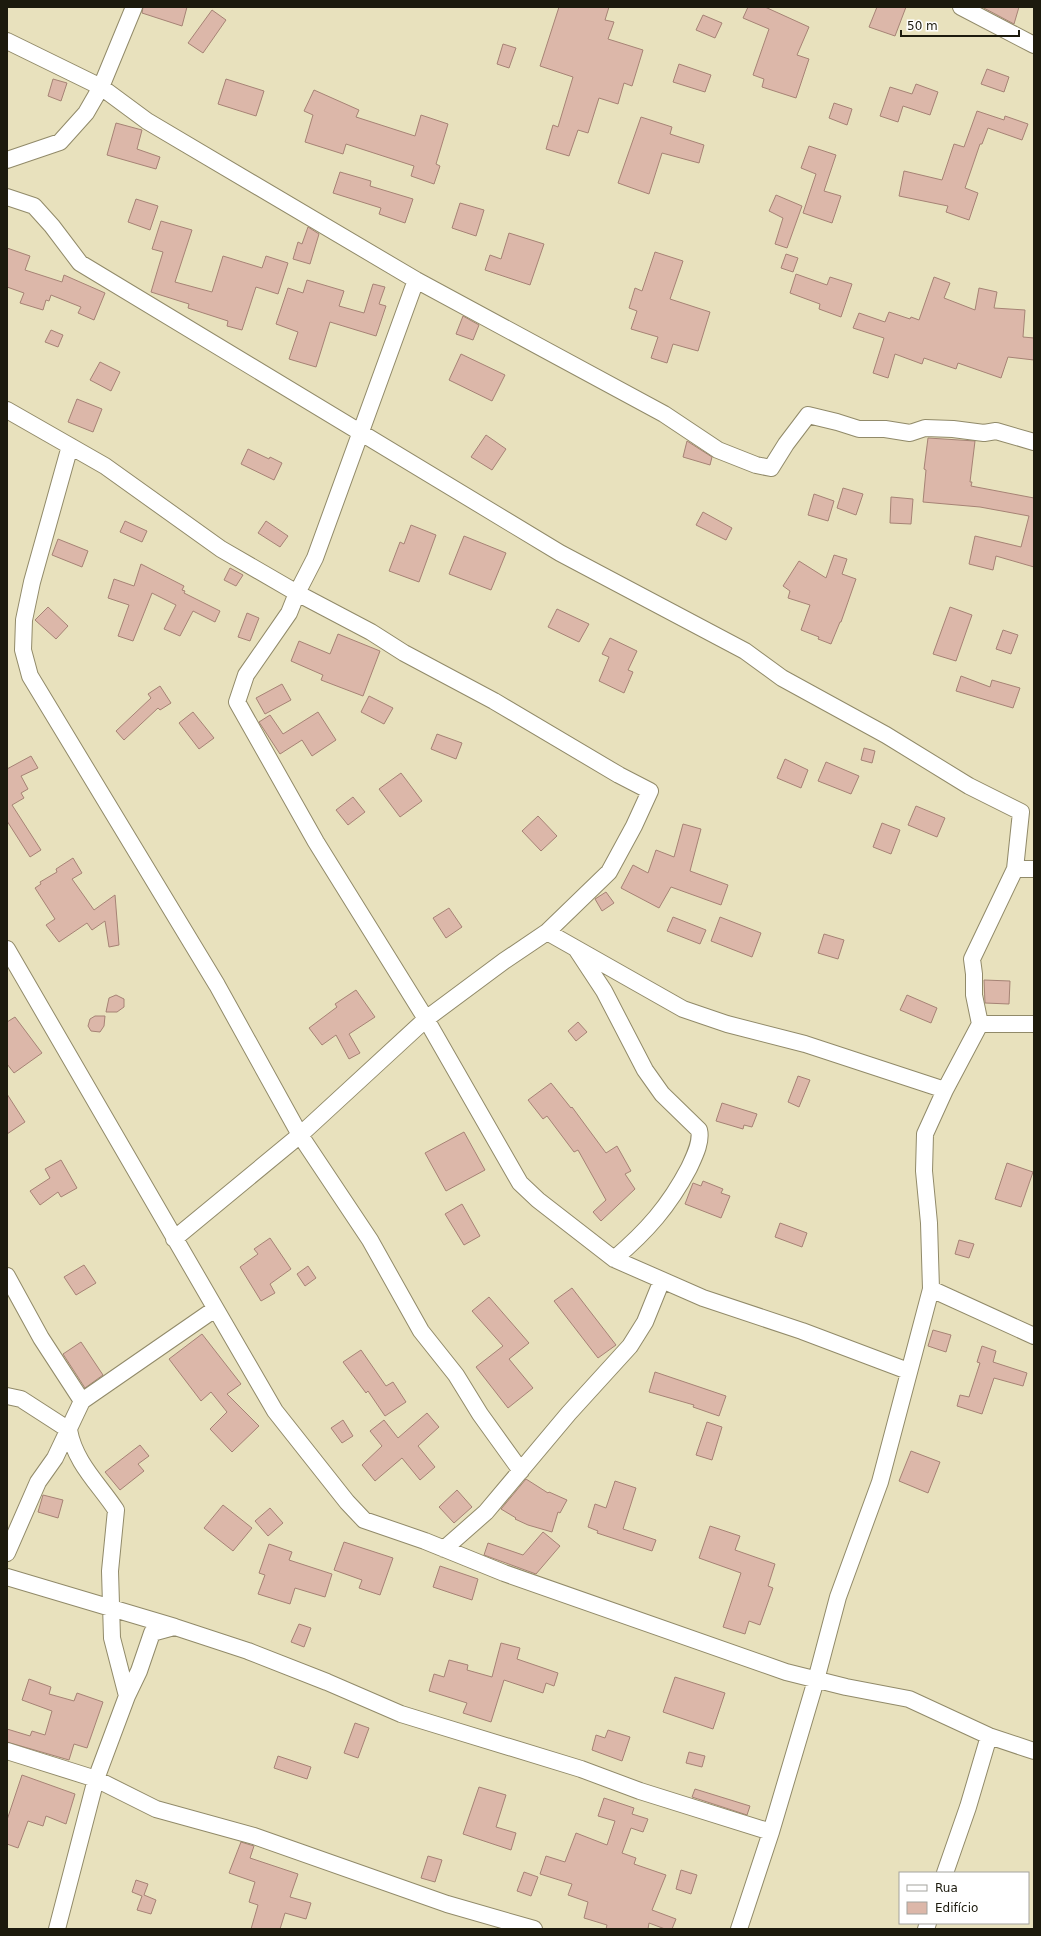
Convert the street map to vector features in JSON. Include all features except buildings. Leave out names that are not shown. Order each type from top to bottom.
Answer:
[{"type":"street","points":[[7,160],[60,142],[86,113],[101,87],[134,7]]},
{"type":"street","points":[[961,7],[1034,45]]},
{"type":"street","points":[[7,41],[101,87],[147,121],[416,280],[664,414],[718,450],[756,465],[771,468],[786,444],[808,415],[859,429],[885,429],[910,432],[925,428],[953,429],[984,433],[996,431],[1034,442]]},
{"type":"street","points":[[7,197],[34,206],[52,226],[80,263],[560,553],[705,628],[745,651],[782,678],[886,735],[969,786],[1022,812],[1015,868],[972,959],[974,995],[980,1024],[945,1090],[925,1134],[924,1172],[931,1289],[908,1371],[880,1482],[838,1597],[816,1680],[771,1832],[739,1929]]},
{"type":"street","points":[[416,280],[315,558],[297,593],[289,613],[246,675],[237,702],[316,842],[426,1019],[520,1182],[538,1200],[614,1259],[730,1308],[802,1331],[908,1371]]},
{"type":"street","points":[[7,410],[105,466],[221,549],[297,593],[370,632],[404,653],[494,701],[599,764],[650,791],[634,826],[609,872],[547,932],[504,961],[426,1019],[300,1135],[174,1239]]},
{"type":"street","points":[[70,446],[32,582],[24,620],[23,650],[30,676],[217,985],[300,1135],[370,1240],[421,1331],[456,1374],[480,1414],[521,1471]]},
{"type":"street","points":[[1015,868],[1034,869]]},
{"type":"street","points":[[547,932],[684,1009],[727,1024],[804,1044],[945,1090]]},
{"type":"street","points":[[574,946],[604,991],[645,1070],[662,1094],[699,1130],[701,1137],[694,1158],[670,1201],[635,1241],[614,1259]]},
{"type":"street","points":[[7,949],[275,1411],[347,1502],[364,1520],[444,1549],[504,1573],[816,1680],[910,1699],[990,1736],[1034,1751]]},
{"type":"street","points":[[980,1024],[1034,1024]]},
{"type":"street","points":[[7,1276],[41,1338],[82,1401]]},
{"type":"street","points":[[444,1549],[486,1512],[569,1413],[630,1346],[645,1322],[662,1280]]},
{"type":"street","points":[[931,1289],[1034,1336]]},
{"type":"street","points":[[7,1553],[38,1482],[55,1458],[70,1430],[82,1401],[215,1309]]},
{"type":"street","points":[[7,1396],[20,1399],[70,1430]]},
{"type":"street","points":[[70,1430],[72,1444],[84,1468],[105,1493],[116,1510],[110,1571],[112,1638],[127,1696]]},
{"type":"street","points":[[7,1577],[175,1627],[277,1662],[401,1714],[581,1769],[640,1791],[771,1832]]},
{"type":"street","points":[[57,1929],[96,1779],[127,1696],[139,1671],[152,1633],[175,1627]]},
{"type":"street","points":[[945,1872],[968,1807],[990,1736]]},
{"type":"street","points":[[7,1750],[96,1779],[156,1809],[254,1836],[447,1904],[534,1929]]}]
